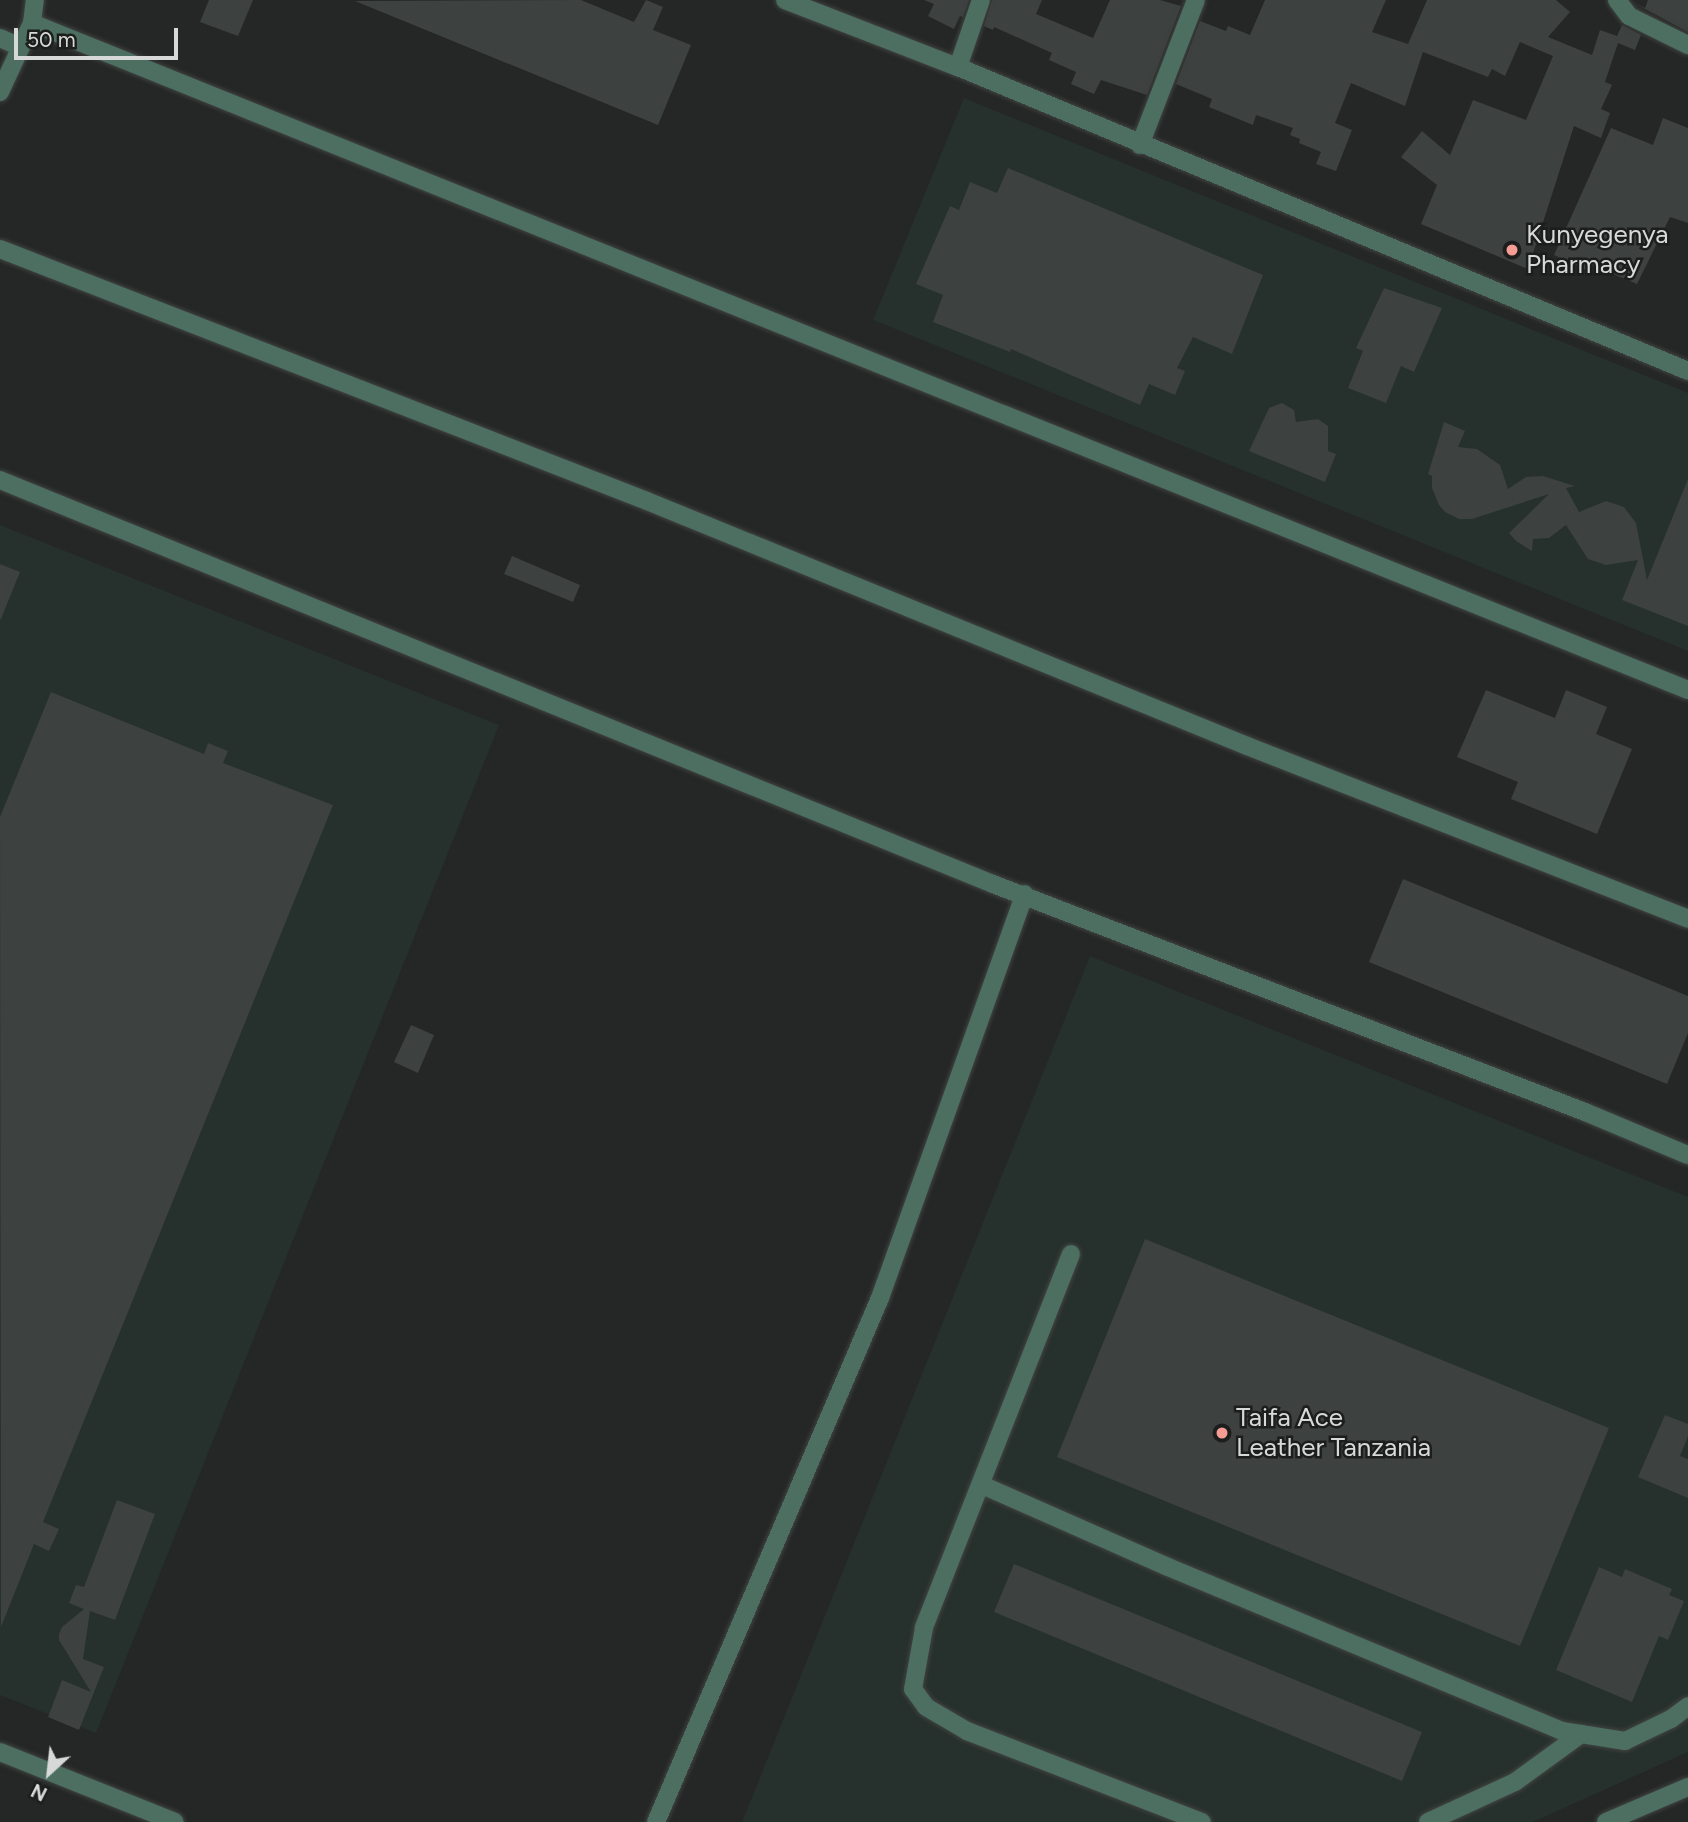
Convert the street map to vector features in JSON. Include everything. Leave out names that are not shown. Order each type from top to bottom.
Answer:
[{"type":"street","points":[[0,92],[32,23],[34,0]]},
{"type":"street","points":[[785,0],[958,67],[1688,371]]},
{"type":"street","points":[[958,67],[981,0]]},
{"type":"street","points":[[1140,145],[1196,0]]},
{"type":"street","points":[[1617,0],[1629,16],[1688,45]]},
{"type":"street","points":[[32,23],[1688,690]]},
{"type":"street","points":[[0,38],[20,47]]},
{"type":"street","points":[[0,248],[647,501],[1247,746],[1688,919]]},
{"type":"street","points":[[0,480],[993,884],[1025,894],[1688,1155]]},
{"type":"street","points":[[656,1822],[880,1298],[1025,894]]},
{"type":"street","points":[[1071,1254],[924,1628],[913,1689],[926,1707],[967,1731],[1202,1822]]},
{"type":"street","points":[[982,1485],[1168,1567],[1562,1731],[1625,1741],[1671,1720],[1688,1706]]},
{"type":"street","points":[[1428,1822],[1515,1782],[1581,1734]]},
{"type":"street","points":[[0,1752],[175,1822]]},
{"type":"street","points":[[1606,1822],[1688,1787]]},
{"type":"shaded area","points":[[964,98],[1688,393],[1688,651],[873,320]]},
{"type":"shaded area","points":[[0,525],[499,725],[96,1733],[0,1695]]},
{"type":"shaded area","points":[[1090,956],[1688,1197],[1688,1752],[1533,1822],[742,1822]]},
{"type":"building","points":[[209,0],[253,0],[238,36],[200,22]]},
{"type":"building","points":[[581,0],[634,22],[646,0],[663,7],[653,30],[691,45],[658,125],[355,1]]},
{"type":"building","points":[[924,0],[969,0],[963,17],[960,16],[954,29],[928,16],[934,4]]},
{"type":"building","points":[[992,0],[1042,0],[1036,14],[1093,38],[1110,0],[1160,0],[1181,6],[1147,95],[1101,80],[1094,94],[1071,84],[1076,72],[1049,60],[1052,53],[994,27],[993,30],[984,26]]},
{"type":"building","points":[[1265,0],[1386,0],[1372,32],[1408,44],[1427,0],[1556,0],[1570,12],[1548,37],[1592,55],[1600,30],[1617,36],[1622,25],[1641,35],[1635,50],[1618,43],[1605,82],[1612,85],[1601,109],[1610,113],[1601,138],[1574,126],[1528,269],[1421,224],[1437,185],[1401,157],[1422,131],[1450,155],[1473,100],[1526,120],[1553,56],[1520,42],[1505,76],[1492,69],[1488,77],[1423,52],[1405,106],[1351,83],[1335,123],[1352,130],[1336,171],[1316,164],[1321,152],[1299,143],[1300,139],[1290,135],[1293,128],[1256,115],[1253,125],[1209,107],[1212,99],[1176,84],[1200,21],[1226,31],[1228,26],[1250,35]]},
{"type":"building","points":[[1648,0],[1688,0],[1688,32],[1634,3],[1645,8]]},
{"type":"building","points":[[1663,118],[1688,128],[1688,223],[1670,217],[1637,284],[1589,264],[1586,270],[1554,255],[1611,128],[1653,145]]},
{"type":"building","points":[[1008,168],[1263,275],[1232,354],[1193,337],[1177,368],[1185,371],[1175,395],[1149,384],[1140,405],[1011,349],[1010,352],[933,322],[943,295],[916,284],[950,206],[959,210],[970,182],[997,193]]},
{"type":"building","points":[[1384,288],[1442,308],[1414,372],[1401,366],[1386,403],[1348,388],[1363,351],[1356,348]]},
{"type":"building","points":[[1282,403],[1294,410],[1296,422],[1318,419],[1328,426],[1328,451],[1336,454],[1325,482],[1249,451],[1269,408]]},
{"type":"building","points":[[1444,422],[1465,431],[1458,447],[1477,449],[1500,465],[1508,489],[1526,477],[1543,476],[1575,486],[1566,488],[1579,512],[1606,501],[1624,507],[1636,523],[1647,580],[1688,479],[1688,626],[1622,600],[1638,560],[1606,565],[1588,559],[1566,525],[1549,538],[1533,539],[1532,551],[1516,541],[1509,533],[1549,494],[1472,519],[1459,519],[1445,512],[1432,488],[1432,476],[1428,474]]},
{"type":"building","points":[[512,556],[580,585],[573,602],[504,574]]},
{"type":"building","points":[[0,564],[20,572],[1,619],[0,619]]},
{"type":"building","points":[[1486,690],[1555,718],[1566,690],[1607,707],[1596,734],[1632,749],[1597,834],[1511,799],[1518,782],[1457,757]]},
{"type":"building","points":[[51,692],[204,754],[208,743],[228,751],[223,763],[333,805],[43,1522],[59,1529],[49,1551],[34,1544],[1,1627],[0,817]]},
{"type":"building","points":[[1403,879],[1688,996],[1688,1033],[1667,1084],[1369,962]]},
{"type":"building","points":[[411,1025],[434,1035],[418,1073],[394,1062]]},
{"type":"building","points":[[1145,1239],[1609,1428],[1520,1646],[1057,1457]]},
{"type":"building","points":[[1665,1415],[1688,1424],[1688,1436],[1680,1456],[1688,1459],[1688,1498],[1638,1477]]},
{"type":"building","points":[[117,1500],[155,1514],[115,1620],[90,1611],[83,1659],[104,1667],[79,1730],[48,1717],[62,1680],[91,1692],[59,1640],[59,1634],[62,1627],[84,1609],[69,1603],[76,1585],[84,1587]]},
{"type":"building","points":[[1014,1564],[1422,1732],[1402,1781],[994,1612]]},
{"type":"building","points":[[1599,1567],[1622,1577],[1625,1569],[1672,1589],[1669,1595],[1684,1601],[1668,1640],[1659,1636],[1632,1702],[1556,1670]]},
{"type":"place","name":"Kunyegenya Pharmacy","points":[[1512,250]]},
{"type":"place","name":"Taifa Ace Leather Tanzania","points":[[1222,1433]]}]
